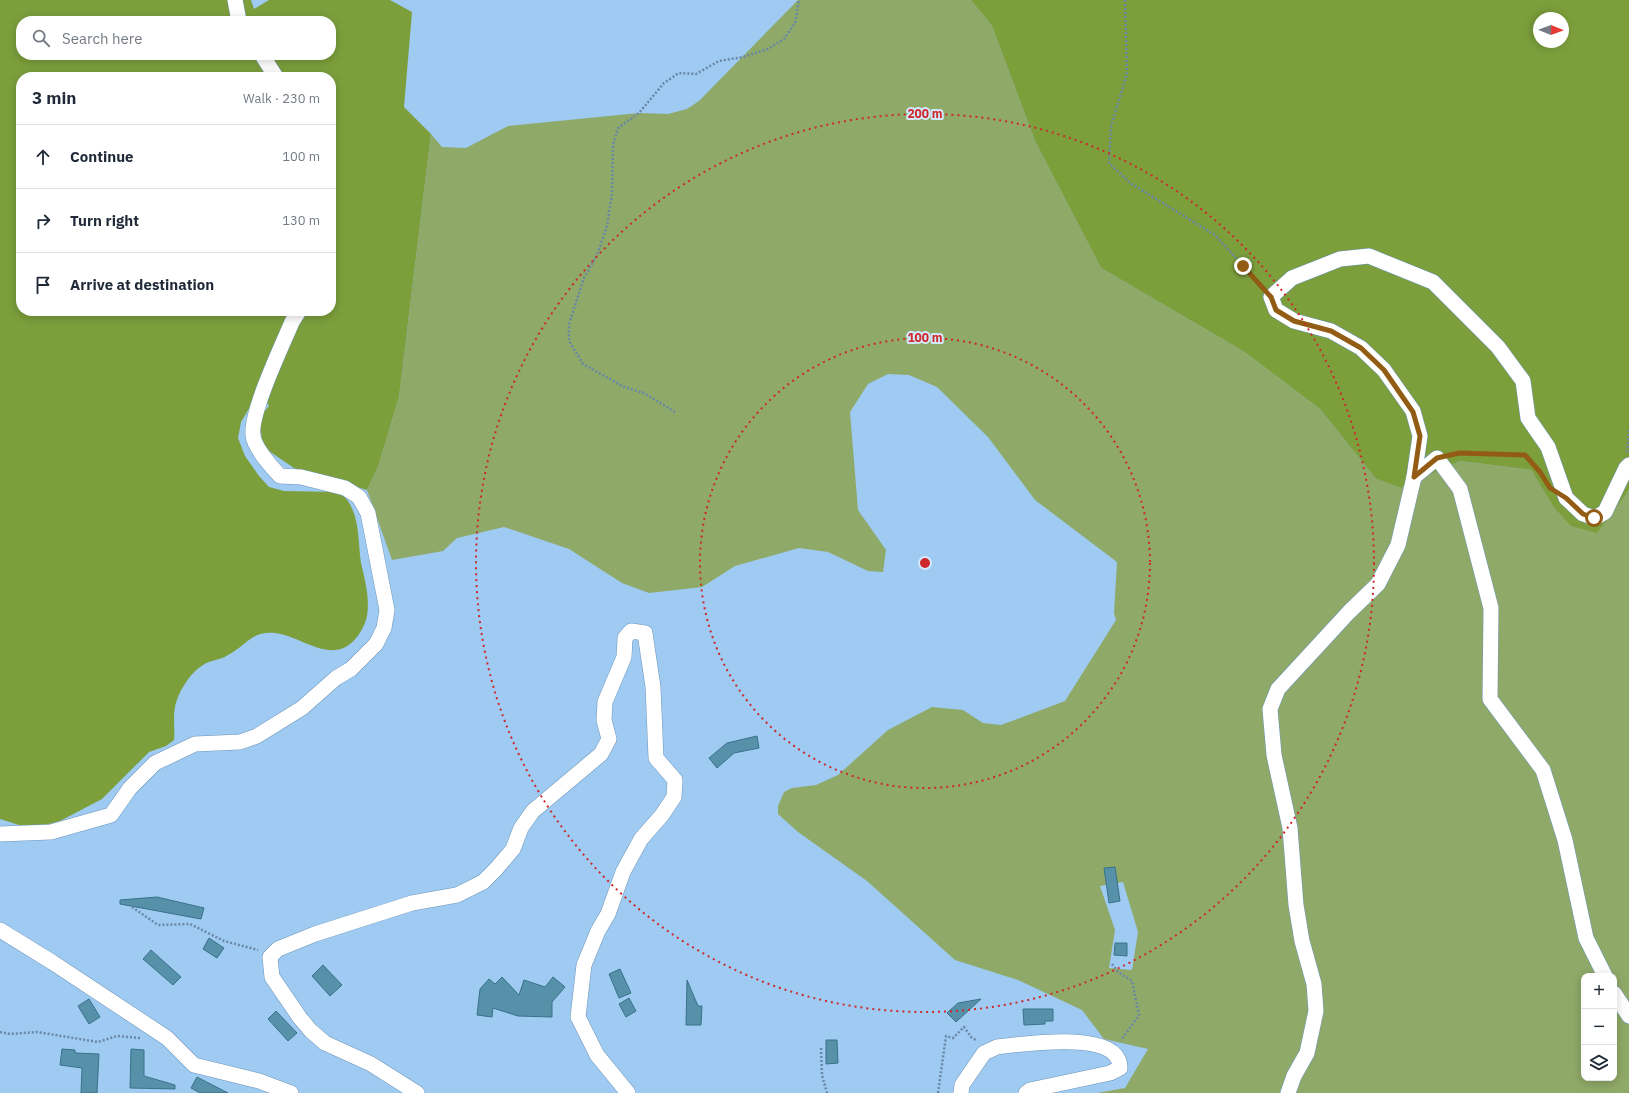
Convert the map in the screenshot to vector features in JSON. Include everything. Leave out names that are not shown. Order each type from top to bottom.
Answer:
[{"type":"street","points":[[235,0],[238,16]]},
{"type":"street","points":[[265,60],[273,72]]},
{"type":"street","points":[[1288,1093],[1294,1076],[1307,1053],[1316,1011],[1314,984],[1302,941],[1296,905],[1290,828],[1274,755],[1270,709],[1278,689],[1349,612],[1378,584],[1398,545],[1414,477],[1420,436],[1413,412],[1384,370],[1361,348],[1331,331],[1294,321],[1276,310],[1271,297],[1292,278],[1340,258],[1370,256],[1433,282],[1498,347],[1523,381],[1528,418],[1548,447],[1566,498],[1583,514],[1594,518],[1605,512],[1626,468],[1629,465]]},
{"type":"street","points":[[0,834],[51,832],[112,815],[130,788],[156,763],[195,744],[240,742],[257,736],[302,708],[336,678],[351,669],[376,644],[384,628],[386,610],[368,513],[359,497],[345,488],[301,477],[280,476],[266,462],[253,436],[255,413],[296,316]]},
{"type":"street","points":[[1414,477],[1437,458],[1460,488],[1491,608],[1490,699],[1543,770],[1564,840],[1586,938],[1604,973]]},
{"type":"street","points":[[417,1093],[371,1064],[325,1043],[311,1031],[300,1018],[272,977],[270,957],[278,949],[315,934],[412,903],[457,895],[483,882],[513,849],[521,828],[533,811],[601,754],[609,739],[604,720],[605,702],[624,656],[625,638],[632,631],[645,634],[653,687],[656,758],[675,780],[674,797],[662,815],[641,839],[623,872],[608,914],[598,931],[584,965],[578,1017],[597,1055],[628,1093]]},
{"type":"street","points":[[0,930],[52,962],[167,1038],[194,1065],[258,1081],[291,1093]]},
{"type":"street","points":[[1617,998],[1629,1016]]},
{"type":"street","points":[[961,1093],[962,1085],[984,1053],[996,1047],[1081,1041],[1097,1045],[1112,1052],[1119,1059],[1120,1068],[1110,1073],[1030,1090],[1026,1093]]},
{"type":"path","points":[[675,412],[644,393],[624,387],[583,364],[569,341],[569,324],[584,278],[597,255],[607,226],[612,193],[613,145],[618,128],[639,113],[664,83],[679,73],[696,74],[719,61],[743,57],[768,49],[784,39],[795,23],[799,0]]},
{"type":"path","points":[[1125,0],[1127,74],[1111,126],[1109,163],[1130,183],[1215,235],[1271,297]]},
{"type":"path","points":[[1437,458],[1459,453],[1525,455],[1543,477]]},
{"type":"path","points":[[132,907],[158,925],[190,924],[224,941],[262,951],[270,957]]},
{"type":"path","points":[[1112,964],[1118,972],[1132,981],[1139,1015],[1112,1052]]},
{"type":"path","points":[[938,1093],[946,1036],[953,1038],[964,1027],[971,1037],[984,1045],[996,1047]]},
{"type":"path","points":[[0,1032],[10,1034],[37,1032],[98,1042],[117,1036],[142,1038]]},
{"type":"path","points":[[821,1048],[822,1075],[827,1093]]},
{"type":"green space","points":[[0,0],[251,0],[254,9],[269,0],[390,0],[412,12],[404,107],[431,134],[399,397],[378,467],[367,490],[294,468],[263,447],[259,418],[269,406],[260,390],[241,422],[238,438],[245,456],[269,487],[284,491],[336,492],[348,501],[357,523],[361,563],[367,596],[368,610],[363,628],[350,644],[341,649],[332,650],[323,649],[275,633],[260,634],[228,655],[206,663],[198,668],[189,678],[179,695],[174,715],[174,740],[166,746],[149,752],[102,799],[60,821],[45,825],[19,825],[0,819]]},
{"type":"green space","points":[[798,0],[971,0],[992,26],[1035,141],[1101,268],[1243,351],[1320,409],[1376,479],[1401,488],[1460,461],[1531,470],[1553,506],[1621,500],[1629,490],[1629,1093],[1097,1093],[1125,1088],[1148,1049],[1104,1039],[1082,1010],[1018,980],[955,960],[867,881],[798,832],[778,814],[778,806],[784,792],[792,788],[816,785],[838,775],[888,730],[932,707],[963,710],[983,723],[1001,725],[1065,701],[1116,620],[1114,613],[1117,562],[1035,500],[988,437],[937,387],[909,375],[888,374],[868,384],[850,412],[858,510],[886,550],[883,572],[868,571],[828,552],[799,548],[735,566],[702,587],[649,593],[622,583],[569,549],[504,527],[457,538],[443,551],[392,560],[367,490],[378,467],[399,397],[431,134],[442,147],[466,148],[508,126],[639,113],[668,114],[687,109],[699,101]],"holes":[[[1123,882],[1138,932],[1132,970],[1109,968],[1115,930],[1100,886]]]},
{"type":"green space","points":[[971,0],[1629,0],[1629,490],[1597,533],[1571,526],[1553,506],[1531,470],[1460,461],[1401,488],[1376,479],[1320,409],[1243,351],[1101,268],[1035,141],[992,26]]},
{"type":"building","points":[[757,736],[759,748],[734,753],[717,768],[709,758],[727,743]]},
{"type":"building","points":[[1115,867],[1120,901],[1109,903],[1104,868]]},
{"type":"building","points":[[157,897],[204,908],[201,919],[120,904],[120,900]]},
{"type":"building","points":[[209,938],[224,948],[217,958],[203,949]]},
{"type":"building","points":[[1115,943],[1127,943],[1127,956],[1114,955]]},
{"type":"building","points":[[151,950],[181,977],[173,985],[143,959]]},
{"type":"building","points":[[323,965],[342,985],[330,996],[312,976]]},
{"type":"building","points":[[620,969],[631,993],[619,998],[609,974]]},
{"type":"building","points":[[502,977],[519,995],[524,980],[545,987],[553,977],[565,987],[552,1002],[552,1017],[518,1016],[493,1008],[492,1017],[477,1015],[480,989],[489,979],[495,984]]},
{"type":"building","points":[[687,980],[698,1006],[702,1006],[701,1025],[686,1025]]},
{"type":"building","points":[[629,998],[636,1011],[626,1017],[619,1004]]},
{"type":"building","points":[[89,999],[100,1017],[89,1024],[78,1006]]},
{"type":"building","points":[[981,999],[956,1022],[947,1013],[958,1003]]},
{"type":"building","points":[[1023,1009],[1053,1009],[1053,1021],[1045,1021],[1045,1024],[1024,1025]]},
{"type":"building","points":[[276,1011],[297,1033],[288,1041],[268,1019]]},
{"type":"building","points":[[826,1040],[837,1040],[838,1063],[826,1064]]},
{"type":"building","points":[[62,1049],[75,1050],[75,1053],[99,1054],[97,1093],[81,1093],[82,1068],[60,1065]]},
{"type":"building","points":[[131,1049],[144,1050],[144,1076],[175,1085],[175,1089],[130,1088]]},
{"type":"building","points":[[197,1077],[228,1093],[200,1093],[191,1088]]},
{"type":"route","points":[[1243,266],[1271,297],[1276,310],[1294,321],[1331,331],[1361,348],[1384,370],[1413,412],[1420,436],[1414,477],[1437,458],[1459,453],[1477,455],[1525,455],[1540,472],[1550,488],[1566,498],[1583,514],[1594,518]]}]
